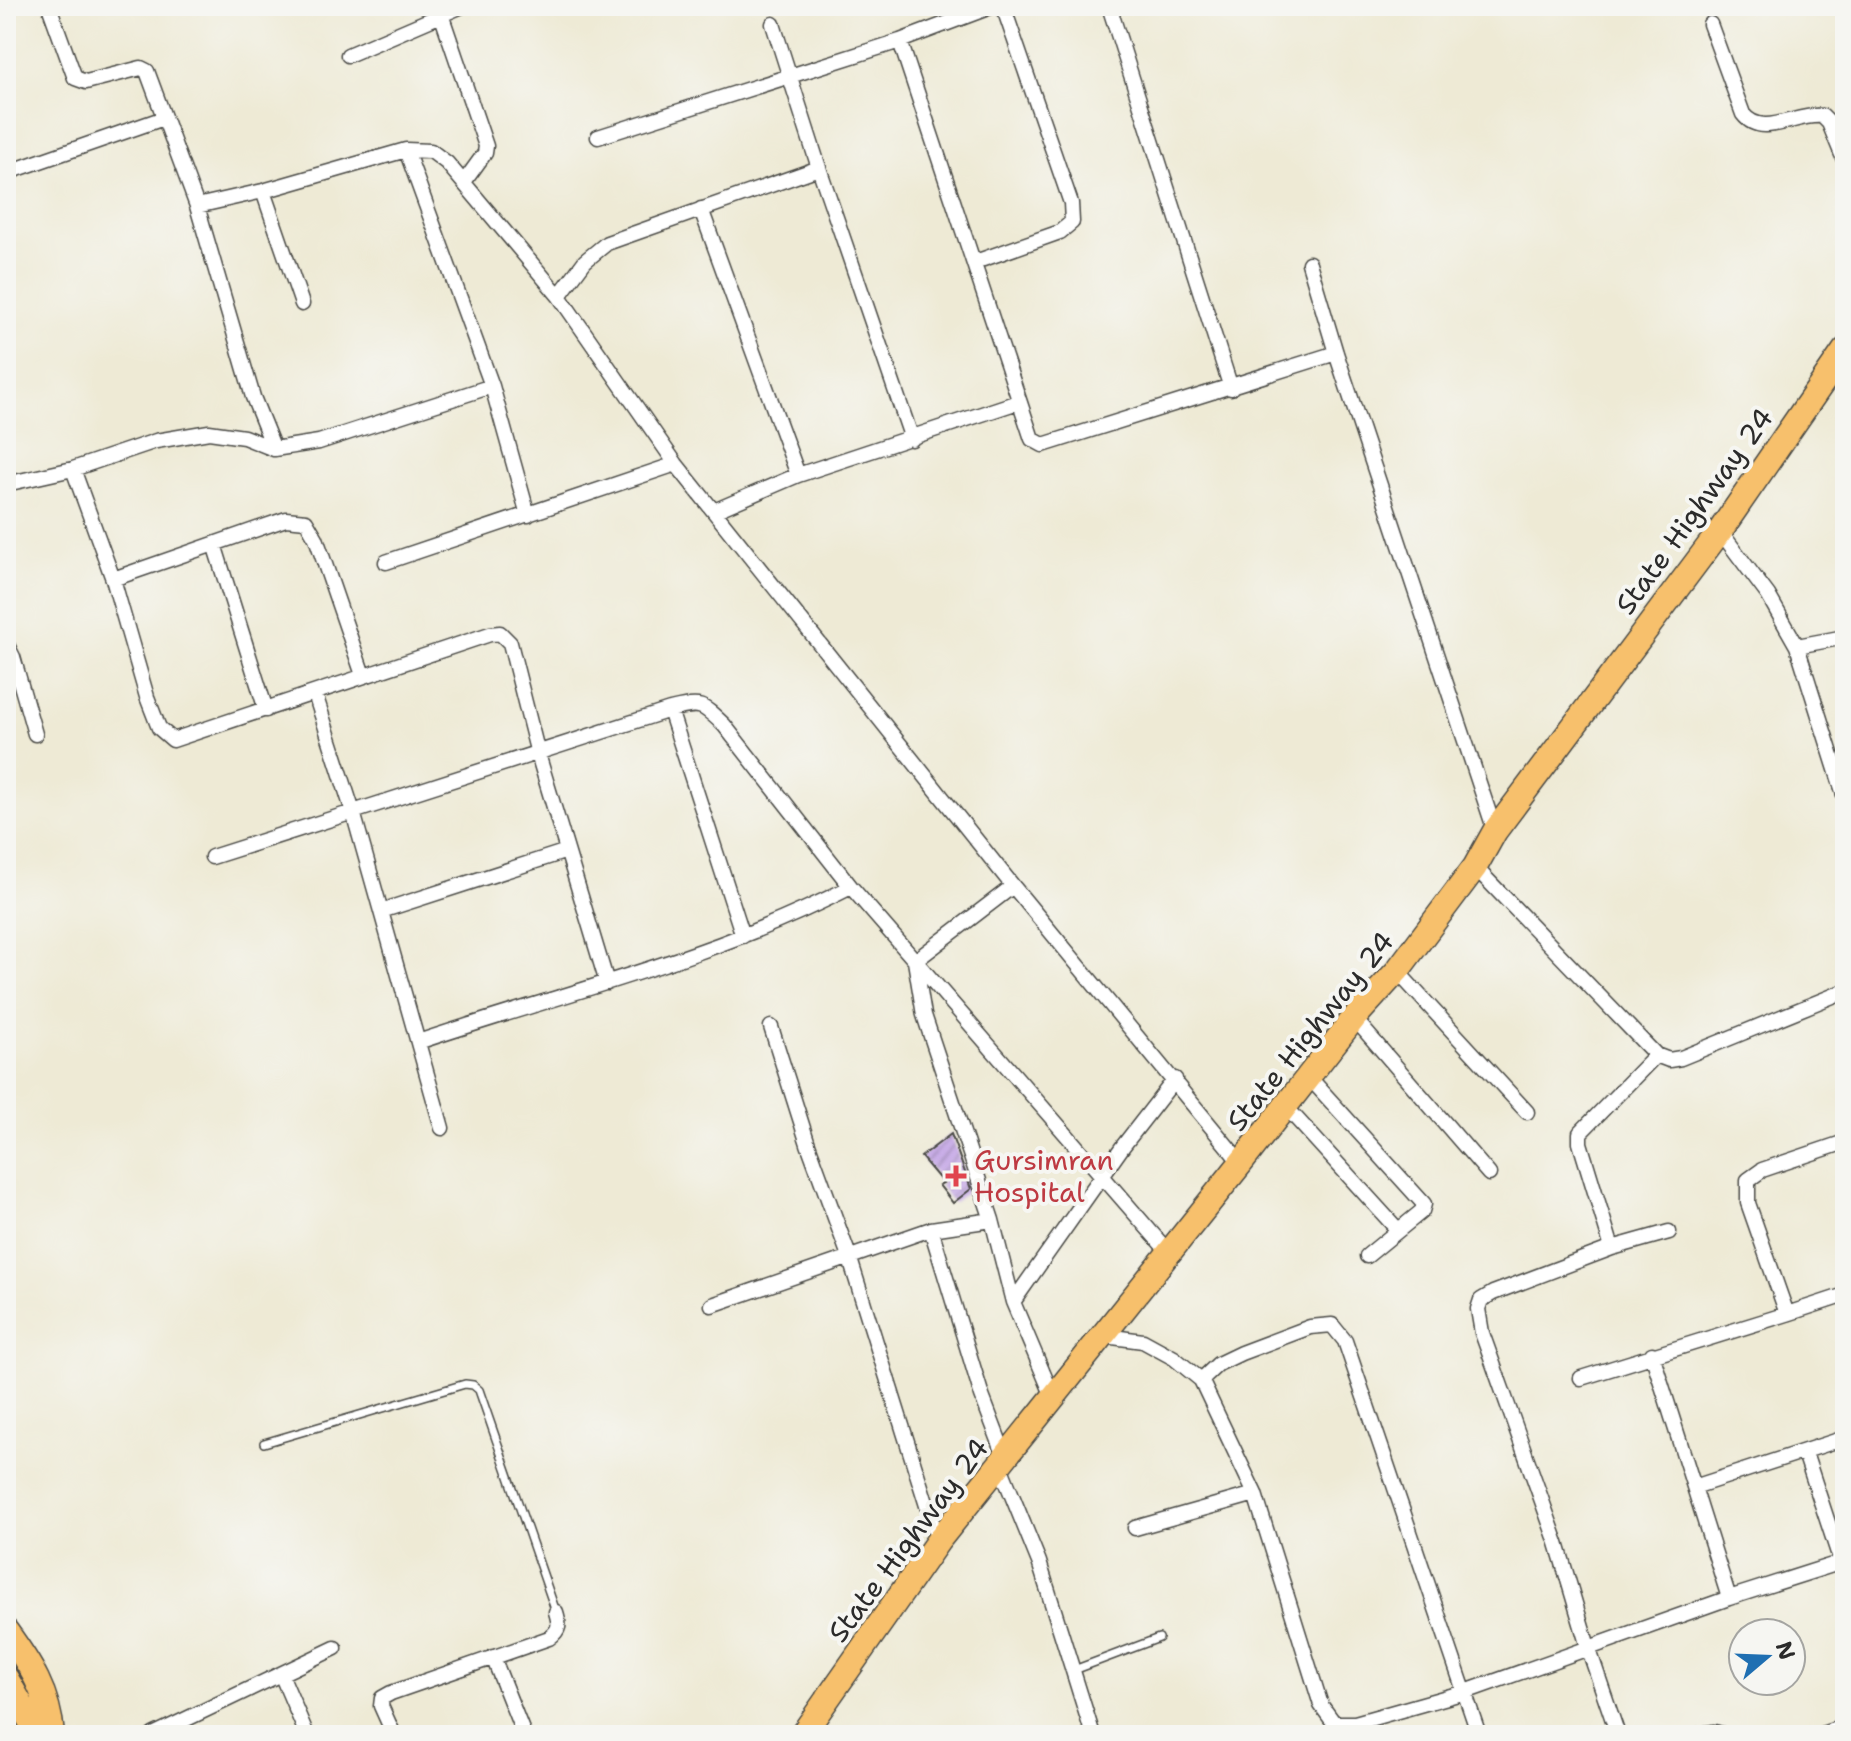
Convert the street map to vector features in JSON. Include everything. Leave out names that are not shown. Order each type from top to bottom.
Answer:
[{"type":"main road","name":"State Highway 24","points":[[802,1735],[938,1541],[1105,1336],[1354,1018],[1397,971],[1475,867],[1495,831],[1720,531],[1840,357]]},
{"type":"main road","points":[[6,1631],[42,1686],[50,1712],[52,1735]]},
{"type":"main road","points":[[6,1679],[31,1722],[45,1735]]},
{"type":"street","points":[[49,6],[75,78],[86,82],[141,68],[147,71],[197,206],[253,397],[274,449]]},
{"type":"street","points":[[348,55],[462,6]]},
{"type":"street","points":[[598,137],[900,41],[993,6]]},
{"type":"street","points":[[975,262],[1060,232],[1072,222],[1071,203],[1003,6]]},
{"type":"street","points":[[1109,6],[1231,388]]},
{"type":"street","points":[[441,14],[486,146],[485,153],[464,182]]},
{"type":"street","points":[[773,24],[912,439]]},
{"type":"street","points":[[1710,24],[1743,114],[1750,123],[1759,126],[1810,114],[1822,116],[1829,123],[1845,162]]},
{"type":"street","points":[[900,41],[1032,439],[1043,445],[1336,353]]},
{"type":"street","points":[[6,173],[164,118]]},
{"type":"street","points":[[197,206],[263,191],[406,150],[431,151],[447,163],[559,296],[676,464],[1013,886],[1175,1079],[1241,1163]]},
{"type":"street","points":[[406,150],[492,386],[528,515]]},
{"type":"street","points":[[559,296],[585,261],[607,243],[819,168]]},
{"type":"street","points":[[263,191],[302,304]]},
{"type":"street","points":[[701,209],[798,475]]},
{"type":"street","points":[[1309,263],[1495,831]]},
{"type":"street","points":[[1840,357],[1845,397]]},
{"type":"street","points":[[6,484],[73,469],[156,441],[209,432],[244,437],[274,449],[319,442],[492,386]]},
{"type":"street","points":[[714,511],[798,475],[1018,402]]},
{"type":"street","points":[[386,562],[676,464]]},
{"type":"street","points":[[73,469],[113,579],[147,697],[159,728],[173,740],[315,694],[363,675],[500,633],[510,643],[538,754],[607,983]]},
{"type":"street","points":[[113,579],[286,519],[306,521],[316,538],[363,675]]},
{"type":"street","points":[[1720,531],[1768,595],[1797,646],[1845,798]]},
{"type":"street","points":[[214,544],[266,710]]},
{"type":"street","points":[[1797,646],[1845,637]]},
{"type":"street","points":[[6,643],[13,657],[35,734]]},
{"type":"street","points":[[315,694],[353,812],[442,1128]]},
{"type":"street","points":[[212,857],[696,704],[707,709],[724,725],[851,887],[1170,1254]]},
{"type":"street","points":[[670,710],[743,936]]},
{"type":"street","points":[[381,911],[567,851]]},
{"type":"street","points":[[1475,867],[1656,1055],[1669,1060],[1681,1058],[1845,991]]},
{"type":"street","points":[[915,961],[1013,886]]},
{"type":"street","points":[[418,1042],[607,983],[743,936],[805,911],[851,887]]},
{"type":"street","points":[[915,961],[924,1015],[992,1220],[1013,1302],[1054,1399]]},
{"type":"street","points":[[1397,971],[1527,1112]]},
{"type":"street","points":[[1354,1018],[1489,1174]]},
{"type":"street","points":[[771,1027],[808,1144],[849,1256],[938,1541]]},
{"type":"street","points":[[1612,1248],[1580,1143],[1580,1133],[1656,1055]]},
{"type":"street","points":[[1308,1076],[1424,1204],[1422,1211],[1367,1256]]},
{"type":"street","points":[[1013,1302],[1175,1079]]},
{"type":"street","points":[[1286,1107],[1397,1229]]},
{"type":"street","points":[[1787,1314],[1748,1203],[1748,1180],[1762,1170],[1845,1142]]},
{"type":"street","points":[[712,1305],[931,1229],[992,1220]]},
{"type":"street","points":[[931,1229],[1003,1463],[1039,1562],[1093,1735]]},
{"type":"street","points":[[1618,1735],[1557,1543],[1482,1333],[1478,1309],[1481,1300],[1493,1293],[1612,1248],[1669,1232]]},
{"type":"street","points":[[1581,1378],[1845,1295]]},
{"type":"street","points":[[1201,1380],[1218,1364],[1310,1327],[1332,1325],[1345,1341],[1479,1735]]},
{"type":"street","points":[[1105,1336],[1143,1341],[1174,1358],[1201,1380],[1255,1494],[1321,1705],[1334,1723],[1355,1723],[1465,1692],[1729,1598],[1843,1562],[1805,1453]]},
{"type":"street","points":[[1652,1354],[1729,1598]]},
{"type":"street","points":[[1694,1487],[1845,1438]]},
{"type":"street","points":[[1135,1528],[1255,1494]]},
{"type":"street","points":[[394,1735],[381,1706],[382,1698],[549,1638],[558,1632],[560,1625],[556,1612]]},
{"type":"street","points":[[153,1735],[335,1648]]},
{"type":"street","points":[[493,1657],[524,1735]]},
{"type":"street","points":[[281,1674],[307,1735]]},
{"type":"street","points":[[1819,1735],[1845,1726]]},
{"type":"street","points":[[1695,1735],[1714,1732],[1725,1735]]},
{"type":"lane","points":[[264,1443],[465,1384],[473,1385],[479,1390],[556,1612]]},
{"type":"lane","points":[[1074,1670],[1159,1638]]},
{"type":"building","points":[[951,1134],[971,1189],[953,1203],[939,1185],[943,1183],[921,1157]]},
{"type":"place","name":"Gursimran Hospital","points":[[956,1176]]}]
